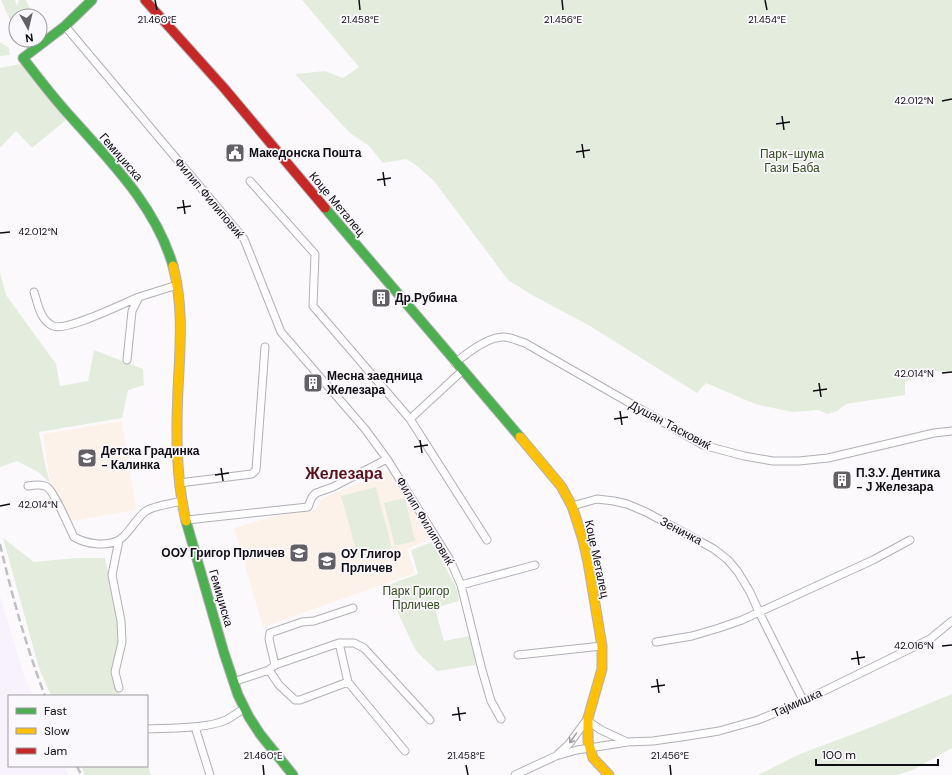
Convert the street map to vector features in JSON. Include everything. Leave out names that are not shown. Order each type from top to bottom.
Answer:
[{"type":"street","points":[[65,26],[92,0]]},
{"type":"street","name":"Коце Металец","points":[[145,0],[224,88],[560,486],[572,506],[583,540],[588,562],[602,646],[602,669],[588,720],[587,733],[590,748]]},
{"type":"street","name":"Гемиџиска","points":[[65,26],[23,58],[135,191],[155,222],[164,240],[173,266],[177,285],[182,340],[178,393],[177,461],[186,520],[234,682],[244,708],[269,748],[293,775]]},
{"type":"street","name":"Филип Филиповиќ","points":[[65,26],[244,239],[281,332],[361,424],[387,459],[450,560],[461,584],[491,701],[501,719]]},
{"type":"street","points":[[250,181],[315,254],[313,306],[410,419],[487,540]]},
{"type":"street","points":[[34,292],[40,313],[48,323],[54,327],[62,327],[76,323],[139,297],[177,285]]},
{"type":"street","points":[[127,360],[132,311],[139,297]]},
{"type":"street","name":"Душан Тасковиќ","points":[[455,362],[488,341],[496,338],[510,338],[525,343],[702,445],[744,456],[773,461],[799,461],[828,458],[952,430]]},
{"type":"street","points":[[179,482],[252,474],[256,470],[265,347]]},
{"type":"street","points":[[410,419],[462,371]]},
{"type":"street","points":[[186,520],[308,507],[312,497],[316,493],[333,487],[387,459]]},
{"type":"street","points":[[28,486],[38,485],[47,487],[53,495],[74,537],[93,543],[105,543],[119,540]]},
{"type":"street","name":"Зеничка","points":[[572,506],[597,499],[627,504],[646,512],[714,549],[728,560],[738,572],[750,592],[803,700]]},
{"type":"street","points":[[119,688],[115,672],[122,642],[121,621],[112,575],[119,540],[147,510],[182,501]]},
{"type":"street","points":[[656,642],[692,636],[719,628],[759,612],[872,560],[910,540]]},
{"type":"street","points":[[461,584],[535,565]]},
{"type":"street","points":[[276,665],[268,639],[270,633],[302,622],[314,621],[353,608]]},
{"type":"street","name":"Тајмишка","points":[[590,748],[720,731],[758,720],[930,639],[952,621]]},
{"type":"street","points":[[234,682],[269,670],[276,665],[339,643],[354,643],[364,648],[430,720]]},
{"type":"street","points":[[339,643],[348,682],[405,751]]},
{"type":"street","points":[[518,655],[602,646]]},
{"type":"street","points":[[269,670],[279,685],[295,700],[300,700],[348,682]]},
{"type":"street","points":[[148,729],[195,727],[218,723],[226,720],[244,708]]},
{"type":"street","name":"Коце Металец","points":[[556,756],[569,744],[588,720]]},
{"type":"street","name":"Тајмишка","points":[[588,720],[601,730],[627,742]]},
{"type":"street","points":[[195,727],[210,775]]},
{"type":"street","points":[[515,775],[556,756],[590,748],[593,758],[609,775]]},
{"type":"shaded area","name":"Детска Градинка - Калинка","points":[[122,421],[136,510],[72,521],[50,483],[43,434]]},
{"type":"shaded area","name":"ООУ Григор Прличев","points":[[392,470],[430,539],[407,549],[415,573],[263,627],[234,528],[274,516],[315,510],[323,498]]},
{"type":"shaded area","points":[[0,596],[23,673],[33,695],[8,695],[8,767],[64,767],[68,775],[0,775]]},
{"type":"green space","points":[[1,0],[15,0],[17,6],[19,0],[26,0],[30,8],[8,8],[8,15]]},
{"type":"green space","name":"Парк-шума Гази Баба","points":[[302,0],[952,0],[952,372],[933,372],[905,382],[905,395],[846,404],[837,411],[827,414],[818,410],[792,412],[755,404],[706,383],[697,393],[590,326],[532,295],[508,280],[434,181],[416,165],[406,159],[383,163],[369,146],[350,133],[295,74],[325,71],[343,78],[359,67]]},
{"type":"green space","points":[[0,42],[9,48],[10,55],[0,56]]},
{"type":"green space","points":[[21,64],[66,120],[32,148],[16,131],[0,148],[0,68]]},
{"type":"green space","points":[[0,272],[6,295],[56,364],[60,386],[88,381],[94,350],[143,369],[144,385],[128,390],[122,418],[39,432],[50,483],[38,472],[17,461],[0,467]]},
{"type":"green space","points":[[376,487],[392,548],[358,557],[341,496]]},
{"type":"green space","points":[[405,498],[415,541],[395,546],[384,503]]},
{"type":"green space","points":[[3,538],[34,562],[76,558],[105,558],[117,616],[119,638],[112,667],[120,695],[51,695],[39,668]]},
{"type":"green space","name":"Парк Григор Прличев","points":[[432,542],[457,589],[459,601],[435,608],[444,641],[469,636],[476,665],[437,671],[416,651],[385,586],[418,574],[411,550]]},
{"type":"green space","points":[[952,694],[952,748],[913,770],[897,775],[758,775],[800,754]]},
{"type":"green space","points":[[81,767],[148,767],[151,775],[85,775]]},
{"type":"railway","points":[[0,544],[20,621],[45,695]]},
{"type":"railway","points":[[77,767],[81,775]]},
{"type":"traffic: fast","points":[[92,0],[65,26],[23,58],[58,102],[112,162],[127,181],[154,221],[165,243],[173,266]]},
{"type":"traffic: fast","points":[[325,208],[520,437]]},
{"type":"traffic: fast","points":[[186,521],[224,653],[238,695],[249,717],[260,734],[293,775]]},
{"type":"traffic: slow","points":[[173,266],[179,297],[180,312],[177,439],[180,489],[186,521]]},
{"type":"traffic: slow","points":[[520,437],[561,486],[572,506],[583,540],[602,646],[602,669],[588,718],[588,741],[593,758],[609,775]]},
{"type":"traffic: jam","points":[[145,0],[224,88],[325,208]]},
{"type":"place","name":"Македонска Пошта","points":[[235,153]]},
{"type":"place","name":"Др.Рубина","points":[[381,298]]},
{"type":"place","name":"Месна заедница Железара","points":[[313,383]]},
{"type":"place","name":"Детска Градинка - Калинка","points":[[87,458]]},
{"type":"place","name":"П.З.У. Дентика - Ј Железара","points":[[842,480]]},
{"type":"place","name":"ООУ Григор Прличев","points":[[299,553]]},
{"type":"place","name":"ОУ Глигор Прличев","points":[[327,561]]},
{"type":"district","name":"Железара","points":[[344,473]]}]
